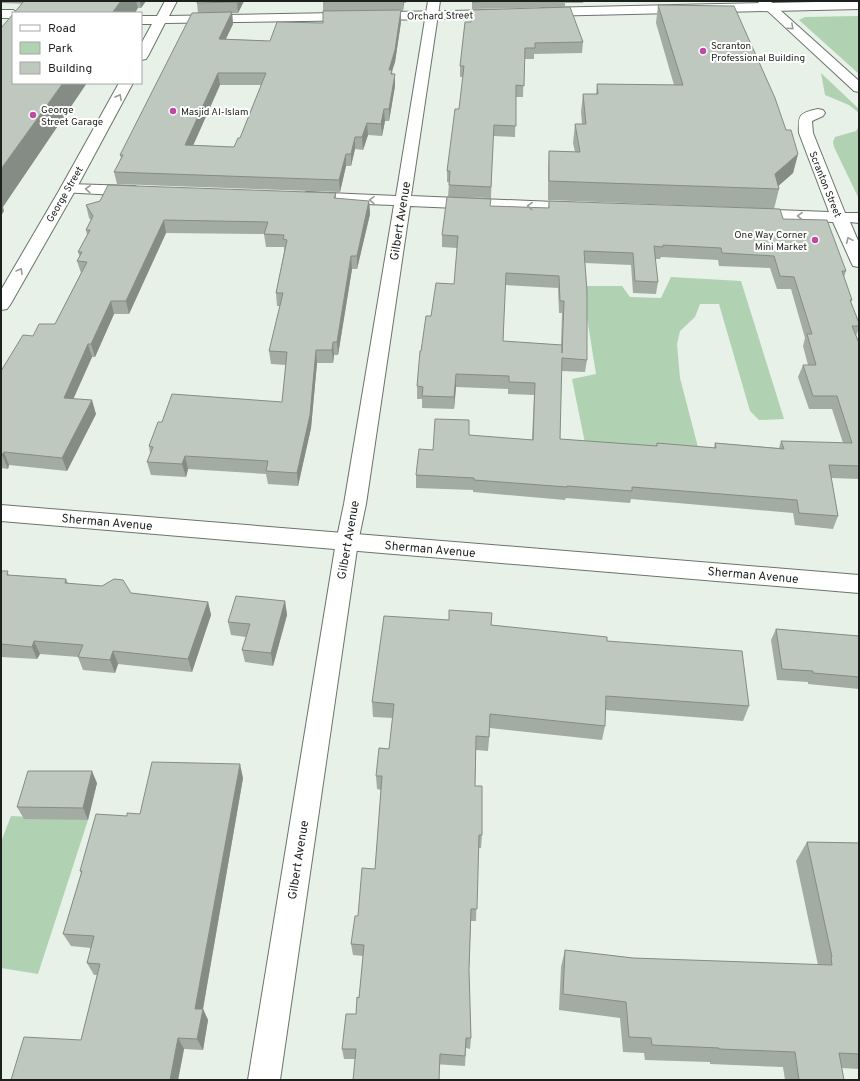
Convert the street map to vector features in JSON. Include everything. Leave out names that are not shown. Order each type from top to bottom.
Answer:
[{"type":"main road","points":[[142,54],[172,1]]},
{"type":"main road","points":[[766,4],[859,88]]},
{"type":"main road","points":[[533,13],[766,4],[859,5]]},
{"type":"main road","name":"Orchard Street","points":[[142,20],[160,21],[433,8],[517,13]]},
{"type":"main road","name":"Gilbert Avenue","points":[[264,1080],[347,542],[433,8]]},
{"type":"main road","points":[[1,14],[12,14]]},
{"type":"main road","name":"George Street","points":[[1,305],[68,189],[125,84]]},
{"type":"main road","name":"Scranton Street","points":[[818,113],[805,119],[806,133],[839,217],[859,262]]},
{"type":"main road","points":[[68,189],[147,192]]},
{"type":"main road","points":[[295,197],[589,208]]},
{"type":"main road","points":[[740,214],[859,218]]},
{"type":"main road","name":"Sherman Avenue","points":[[1,513],[859,584]]},
{"type":"green space","points":[[859,16],[859,74],[799,20],[805,17]]},
{"type":"green space","points":[[821,73],[859,109],[859,113],[849,105],[825,95]]},
{"type":"green space","points":[[859,126],[859,199],[833,142],[835,137],[856,131]]},
{"type":"green space","points":[[671,277],[741,281],[784,419],[759,420],[750,411],[719,304],[700,304],[695,317],[680,331],[677,344],[680,378],[699,451],[586,448],[572,379],[596,374],[582,286],[622,286],[630,297],[661,298]]},
{"type":"green space","points":[[11,816],[88,820],[38,974],[1,968],[1,842]]},
{"type":"building","points":[[24,1],[121,1],[113,12],[15,12]]},
{"type":"building","points":[[197,1],[237,1],[237,2],[197,3]]},
{"type":"building","points":[[472,1],[496,1],[472,2]]},
{"type":"building","points":[[658,5],[734,6],[775,98],[786,130],[791,130],[798,154],[775,174],[779,189],[549,181],[549,151],[580,152],[575,124],[586,124],[583,94],[598,94],[597,84],[683,85]]},
{"type":"building","points":[[570,7],[583,42],[535,43],[535,48],[525,48],[524,86],[516,85],[516,126],[494,125],[491,187],[449,185],[450,171],[447,171],[455,109],[459,109],[464,66],[460,66],[465,22],[471,22],[471,10]]},
{"type":"building","points":[[401,10],[395,50],[389,70],[392,70],[391,74],[395,74],[389,109],[384,109],[381,124],[367,123],[362,137],[355,137],[351,154],[346,154],[339,180],[114,172],[123,155],[120,155],[192,13],[232,12],[219,39],[270,41],[277,22],[323,23],[323,11]],"holes":[[[218,73],[266,73],[240,138],[238,138],[234,147],[185,145]]]},
{"type":"building","points":[[12,15],[12,84],[62,84],[1,169],[1,28]]},
{"type":"building","points":[[108,185],[336,193],[334,198],[369,201],[357,256],[351,256],[337,342],[333,342],[332,350],[316,350],[310,415],[297,473],[266,471],[268,461],[185,456],[182,464],[147,462],[153,447],[149,446],[158,422],[162,422],[172,394],[282,402],[287,352],[269,351],[283,293],[276,293],[287,240],[283,239],[284,235],[264,234],[268,222],[164,220],[126,301],[111,301],[91,344],[88,344],[64,398],[92,400],[62,458],[4,452],[1,455],[1,371],[23,335],[33,336],[39,324],[55,324],[87,262],[77,261],[82,252],[78,252],[90,230],[86,230],[93,216],[86,205],[100,201]]},
{"type":"building","points":[[447,197],[491,199],[490,206],[549,208],[549,201],[780,209],[783,219],[827,220],[846,271],[842,271],[852,300],[850,300],[859,323],[859,326],[852,326],[859,343],[859,466],[829,465],[838,516],[799,513],[797,500],[632,487],[632,491],[474,480],[474,478],[416,475],[419,449],[433,450],[435,419],[469,420],[469,435],[533,440],[535,383],[509,382],[509,376],[456,374],[454,397],[422,396],[423,387],[417,386],[420,351],[426,316],[431,316],[436,283],[454,284],[458,236],[442,235]],"holes":[[[663,245],[721,248],[722,253],[774,256],[780,276],[794,277],[812,334],[807,334],[816,365],[803,365],[813,396],[837,396],[852,443],[781,441],[784,449],[715,443],[716,448],[657,443],[657,446],[560,439],[562,358],[587,360],[587,291],[584,251],[633,253],[635,281],[658,282],[654,246],[663,247]],[[506,273],[559,276],[560,301],[564,301],[562,353],[562,345],[503,341]]]},
{"type":"building","points":[[1,571],[8,571],[7,575],[66,579],[65,583],[102,586],[114,579],[123,580],[131,593],[208,602],[188,659],[113,651],[110,660],[78,657],[83,645],[34,641],[32,647],[1,644]]},
{"type":"building","points":[[236,596],[285,601],[271,653],[242,650],[250,624],[228,622]]},
{"type":"building","points":[[449,610],[492,613],[491,625],[607,637],[607,641],[742,651],[749,706],[606,696],[605,726],[490,714],[489,737],[476,736],[475,786],[482,786],[482,835],[479,835],[477,909],[471,909],[469,970],[471,1038],[466,1038],[465,1056],[440,1054],[439,1080],[353,1080],[356,1049],[342,1049],[346,1014],[356,1014],[364,945],[351,944],[355,916],[358,916],[362,868],[375,869],[382,776],[376,776],[379,748],[389,749],[394,704],[372,702],[384,616],[449,620]]},
{"type":"building","points":[[776,629],[859,636],[859,677],[813,673],[813,671],[782,669]]},
{"type":"building","points":[[152,762],[240,764],[195,1009],[203,1009],[197,1039],[178,1038],[170,1080],[11,1080],[24,1037],[81,1040],[100,964],[87,963],[94,936],[63,934],[82,871],[80,871],[96,814],[127,816],[127,813],[140,814]]},
{"type":"building","points":[[28,771],[92,771],[83,808],[17,807]]},
{"type":"building","points":[[807,842],[859,843],[859,1054],[839,1053],[844,1080],[799,1080],[795,1052],[652,1045],[651,1038],[629,1037],[626,1002],[563,994],[565,950],[633,958],[832,965],[832,957]]},
{"type":"place","name":"Scranton Professional Building","points":[[703,51]]},
{"type":"place","name":"Masjid Al-Islam","points":[[173,111]]},
{"type":"place","name":"George Street Garage","points":[[33,115]]},
{"type":"place","name":"One Way Corner Mini Market","points":[[815,240]]}]
